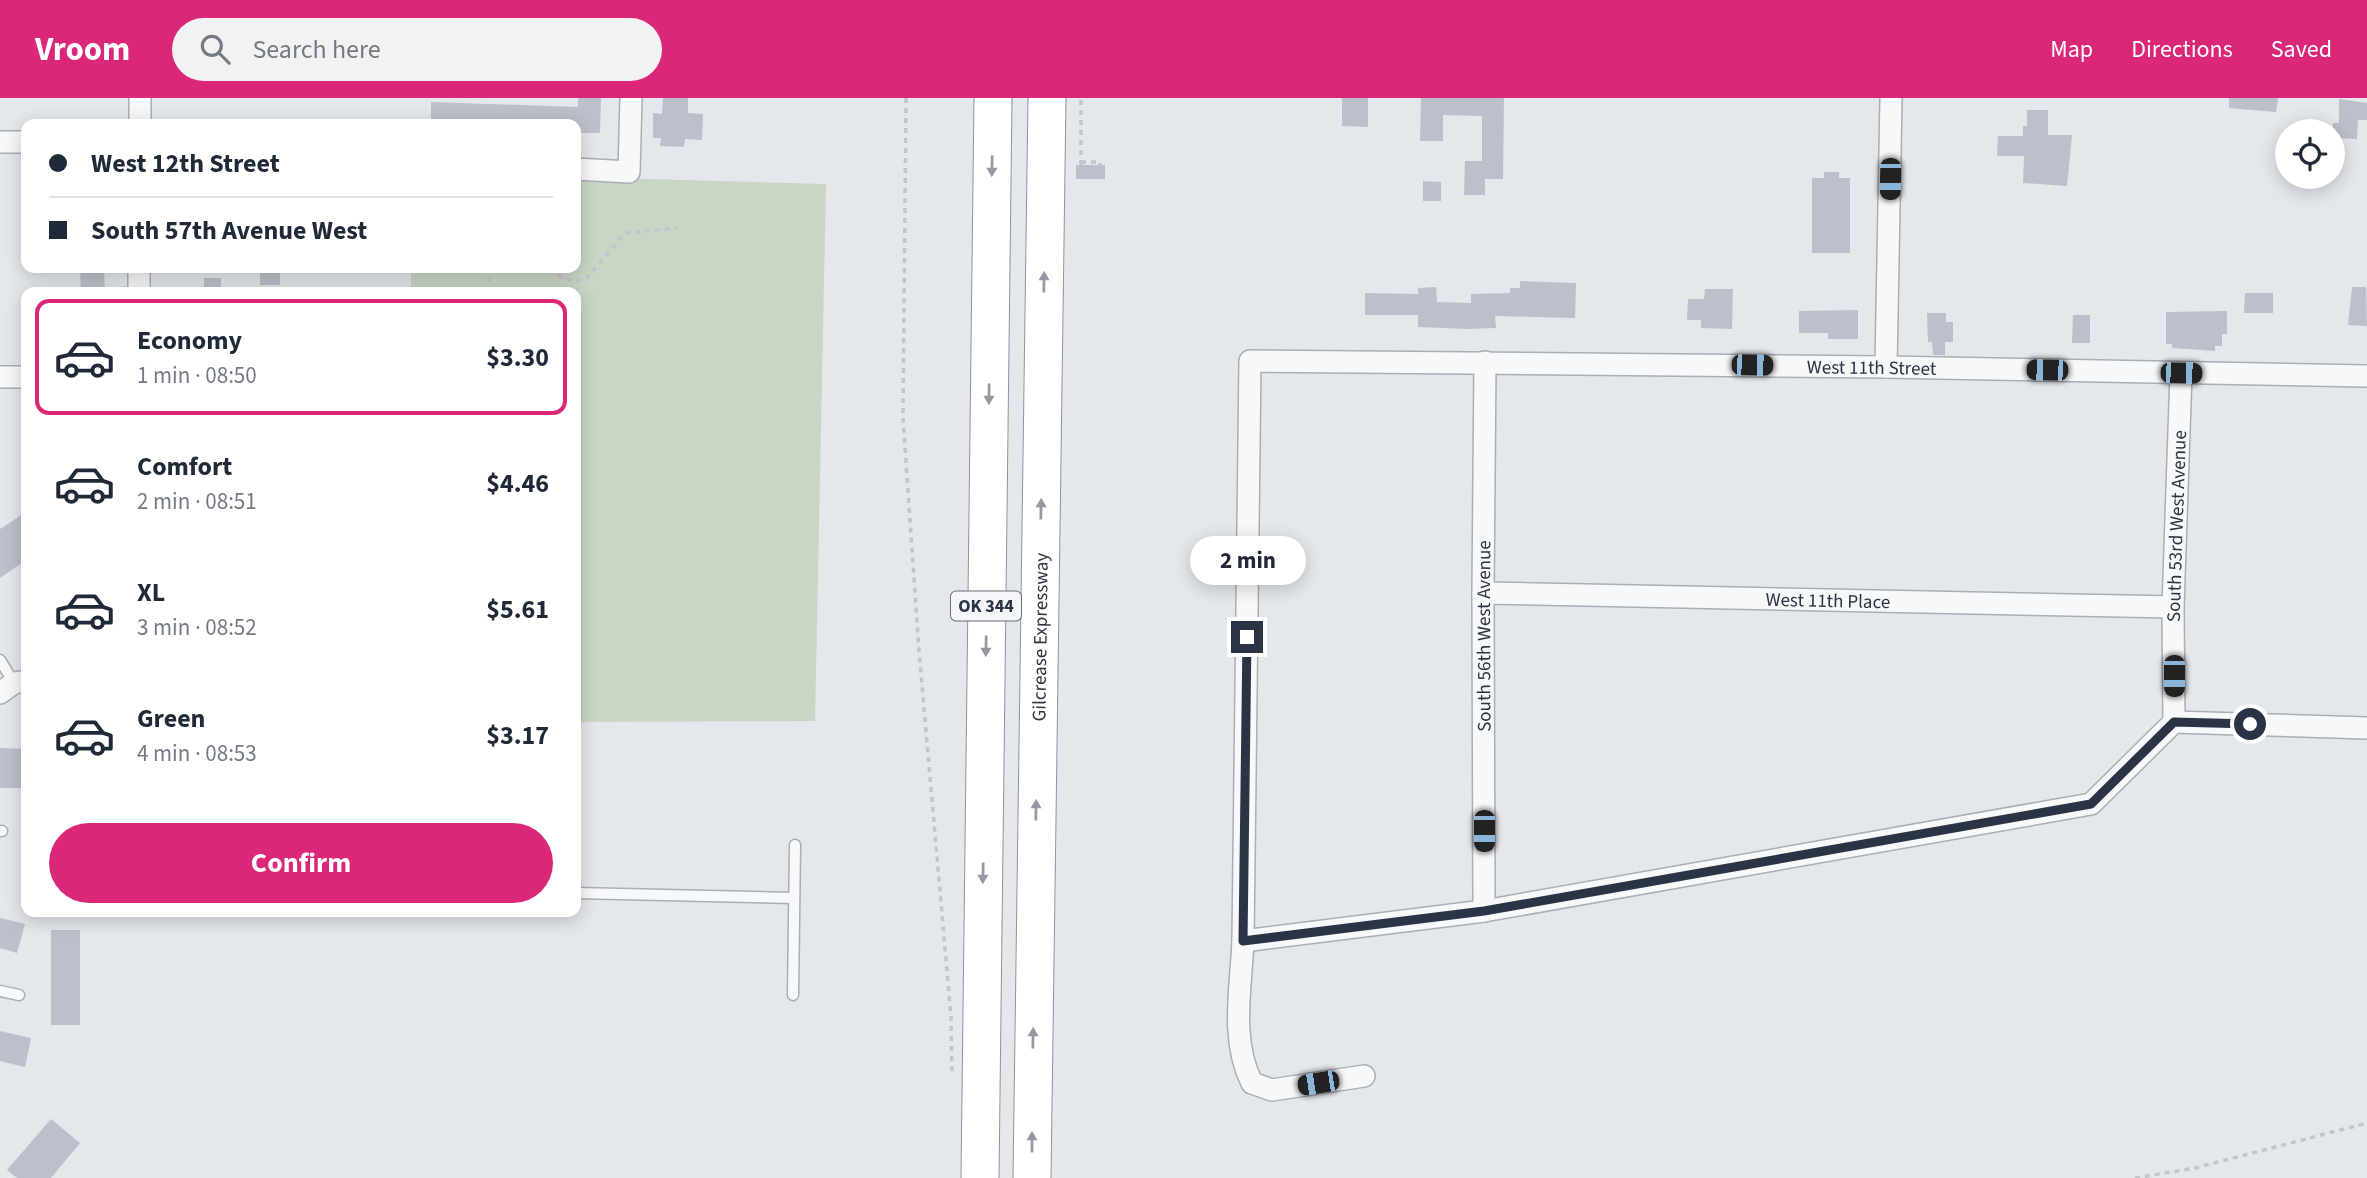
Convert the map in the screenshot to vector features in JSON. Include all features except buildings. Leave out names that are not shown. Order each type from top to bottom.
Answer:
[{"type":"highway","name":"OK 344","points":[[980,1178],[992,98]]},
{"type":"highway","name":"Gilcrease Expressway","points":[[1032,1178],[1046,98]]},
{"type":"street","points":[[140,98],[140,119]]},
{"type":"street","points":[[581,169],[629,172],[631,98]]},
{"type":"street","points":[[1886,367],[1891,98]]},
{"type":"street","points":[[0,142],[21,142]]},
{"type":"street","name":"West 11th Street","points":[[1243,941],[1250,361],[1886,367],[2367,376]]},
{"type":"street","name":"South 56th West Avenue","points":[[1484,911],[1482,593],[1485,362]]},
{"type":"street","name":"South 53rd West Avenue","points":[[2174,722],[2173,607],[2181,373]]},
{"type":"street","points":[[0,377],[21,377]]},
{"type":"street","name":"West 11th Place","points":[[1482,593],[2173,607]]},
{"type":"street","points":[[1364,1076],[1272,1090],[1252,1083],[1241,1061],[1239,1029],[1243,941],[1484,911],[2091,804],[2174,722],[2367,728]]},
{"type":"lane","points":[[0,660],[14,686]]},
{"type":"lane","points":[[793,995],[795,845]]},
{"type":"lane","points":[[581,893],[793,898]]},
{"type":"lane","points":[[0,991],[19,995]]},
{"type":"path","points":[[905,98],[903,418],[920,664],[951,1017],[952,1079]]},
{"type":"path","points":[[1081,98],[1081,163],[1100,162],[1100,165]]},
{"type":"path","points":[[557,273],[578,282],[586,279],[625,233],[677,228]]},
{"type":"path","points":[[2135,1178],[2194,1168],[2367,1123]]},
{"type":"green space","points":[[581,177],[826,184],[815,721],[581,722],[581,287],[411,287],[411,273],[581,273]]},
{"type":"route","points":[[1247,637],[1243,941],[1484,911],[2091,804],[2174,722],[2250,724]]}]
